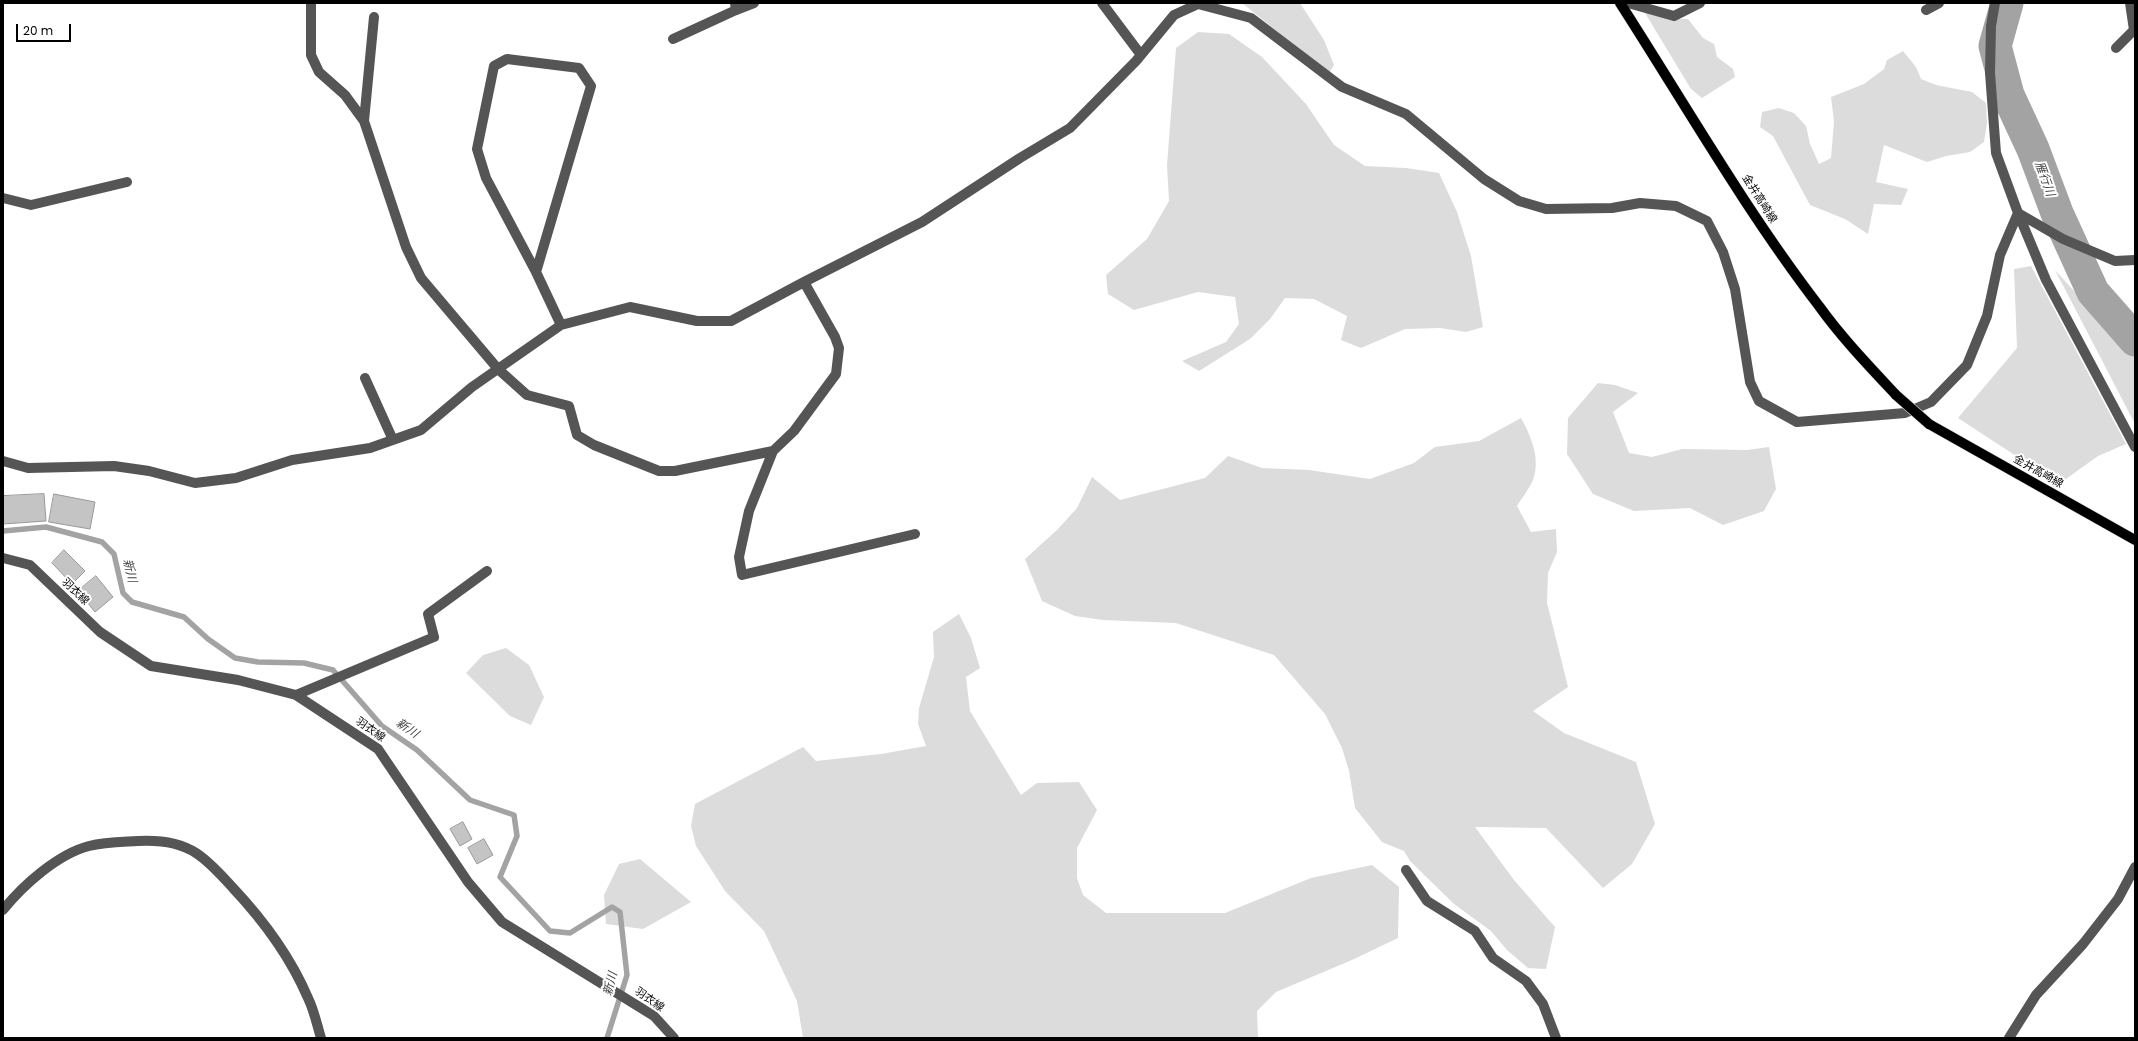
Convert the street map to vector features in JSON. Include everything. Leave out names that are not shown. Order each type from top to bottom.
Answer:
[{"type":"main road","name":"金井高崎線","points":[[1620,3],[1778,251],[1856,353],[1896,395],[1929,424],[2135,540]]},
{"type":"street","points":[[311,3],[311,55],[319,72],[345,95],[364,121],[406,247],[422,278],[498,368],[528,394],[570,406],[577,436],[594,445],[659,471],[675,470],[773,451]]},
{"type":"street","points":[[673,39],[735,7],[754,3]]},
{"type":"street","points":[[1102,3],[1141,55]]},
{"type":"street","points":[[1628,3],[1674,16],[1700,3]]},
{"type":"street","points":[[1926,10],[1939,3]]},
{"type":"street","points":[[2116,48],[2134,30],[2130,3]]},
{"type":"street","points":[[3,461],[28,468],[114,466],[149,471],[195,483],[236,478],[292,460],[370,448],[421,430],[472,387],[561,325],[630,307],[697,321],[731,321],[922,222],[1020,158],[1070,128],[1141,55],[1174,15],[1198,4],[1251,18],[1342,87],[1406,114],[1484,178],[1519,201],[1546,209],[1612,208],[1640,203],[1676,206],[1707,221],[1723,252],[1735,289],[1750,382],[1759,402],[1797,422],[1905,413],[1930,402],[1967,365],[1987,316],[2000,254],[2018,214]]},
{"type":"street","points":[[1993,4],[1990,73],[1996,153],[2018,214],[2046,280],[2135,447]]},
{"type":"street","points":[[364,121],[374,17]]},
{"type":"street","points":[[536,272],[591,86],[579,68],[507,59],[494,66],[477,149],[486,178],[536,272],[561,325]]},
{"type":"street","points":[[3,198],[31,205],[126,182]]},
{"type":"street","points":[[2018,214],[2063,240],[2115,261],[2135,260]]},
{"type":"street","points":[[804,282],[835,337],[838,348],[836,374],[794,431],[773,451],[749,511],[739,557],[742,575],[915,534]]},
{"type":"street","points":[[365,378],[393,440]]},
{"type":"street","name":"羽衣線","points":[[3,558],[30,565],[100,632],[151,666],[238,680],[296,695],[378,749],[468,882],[502,922],[654,1016],[674,1038]]},
{"type":"street","points":[[296,695],[434,637],[428,614],[487,571]]},
{"type":"street","points":[[3,910],[19,891],[42,872],[72,853],[90,846],[115,842],[149,841],[178,844],[196,853],[217,871],[259,916],[289,960],[309,999],[321,1038]]},
{"type":"street","points":[[2009,1038],[2036,995],[2083,944],[2118,899],[2135,867]]},
{"type":"street","points":[[1406,870],[1427,901],[1475,931],[1493,958],[1526,981],[1542,1004],[1556,1038]]},
{"type":"shaded area","points":[[1242,3],[1300,3],[1324,40],[1334,65],[1329,73]]},
{"type":"shaded area","points":[[1642,8],[1674,19],[1688,19],[1703,38],[1714,44],[1717,57],[1733,69],[1735,77],[1702,98],[1691,89]]},
{"type":"shaded area","points":[[1198,32],[1229,34],[1262,57],[1306,104],[1334,145],[1365,166],[1406,168],[1439,173],[1457,212],[1471,256],[1483,327],[1466,332],[1440,328],[1405,329],[1361,348],[1341,340],[1347,316],[1314,299],[1285,298],[1270,319],[1250,339],[1199,371],[1182,361],[1226,342],[1239,324],[1235,297],[1198,292],[1134,310],[1108,294],[1106,275],[1147,239],[1169,201],[1167,165],[1176,48]]},
{"type":"shaded area","points":[[1903,51],[1916,67],[1921,79],[1936,85],[1972,92],[1986,103],[1987,123],[1984,142],[1970,152],[1946,156],[1927,162],[1884,145],[1876,182],[1908,189],[1901,205],[1874,204],[1868,234],[1845,219],[1810,205],[1773,136],[1760,127],[1762,112],[1779,108],[1794,113],[1806,126],[1810,144],[1819,164],[1831,158],[1834,122],[1831,97],[1864,84],[1884,69],[1887,60]]},
{"type":"shaded area","points":[[2031,266],[2126,444],[2098,456],[2059,484],[1958,418],[2017,348],[2014,269]]},
{"type":"shaded area","points":[[2055,270],[2135,358],[2135,424]]},
{"type":"shaded area","points":[[1598,383],[1615,385],[1638,393],[1613,412],[1629,453],[1652,457],[1682,449],[1747,450],[1769,447],[1776,489],[1764,511],[1723,525],[1690,508],[1634,511],[1593,494],[1567,454],[1568,418]]},
{"type":"shaded area","points":[[1521,418],[1534,448],[1536,464],[1533,480],[1517,506],[1531,532],[1556,529],[1557,552],[1548,573],[1547,603],[1568,687],[1533,711],[1564,733],[1636,762],[1655,824],[1632,864],[1603,888],[1546,828],[1475,827],[1514,880],[1555,927],[1546,969],[1528,968],[1507,950],[1491,931],[1454,904],[1410,861],[1404,851],[1382,842],[1355,808],[1349,771],[1342,748],[1325,714],[1274,655],[1176,623],[1103,620],[1075,616],[1042,601],[1025,559],[1058,529],[1077,508],[1092,477],[1120,500],[1205,478],[1228,456],[1262,468],[1309,470],[1370,479],[1414,463],[1435,447],[1479,441]]},
{"type":"shaded area","points":[[959,614],[971,638],[980,668],[966,677],[970,711],[1021,795],[1037,783],[1079,782],[1097,810],[1077,848],[1077,878],[1083,895],[1106,913],[1225,913],[1311,878],[1372,865],[1399,887],[1398,938],[1352,960],[1276,992],[1257,1011],[1258,1038],[803,1038],[797,1001],[764,931],[725,891],[696,846],[691,826],[695,804],[803,747],[816,761],[881,754],[926,746],[918,724],[919,708],[934,657],[933,632]]},
{"type":"shaded area","points":[[506,648],[529,665],[544,697],[531,725],[510,716],[466,673],[483,655]]},
{"type":"shaded area","points":[[640,859],[691,902],[643,929],[606,924],[604,895],[619,864]]},
{"type":"building","points":[[44,494],[46,521],[3,524],[3,496]]},
{"type":"building","points":[[54,494],[95,502],[90,529],[49,522]]},
{"type":"building","points":[[64,550],[85,571],[72,584],[52,563]]},
{"type":"building","points":[[96,576],[113,597],[95,612],[78,591]]},
{"type":"building","points":[[463,822],[472,839],[460,846],[450,829]]},
{"type":"building","points":[[484,839],[493,855],[477,864],[468,848]]},
{"type":"waterway","name":"雁行川","points":[[2007,3],[1995,46],[2008,95],[2033,149],[2057,213],[2093,292],[2135,340]]},
{"type":"waterway","name":"新川","points":[[3,531],[46,527],[102,542],[114,554],[123,593],[132,602],[184,617],[208,639],[235,658],[258,662],[304,663],[333,670],[382,726],[417,750],[470,800],[514,815],[517,836],[500,877],[550,931],[570,933],[612,907],[620,912],[627,975],[607,1038]]}]
